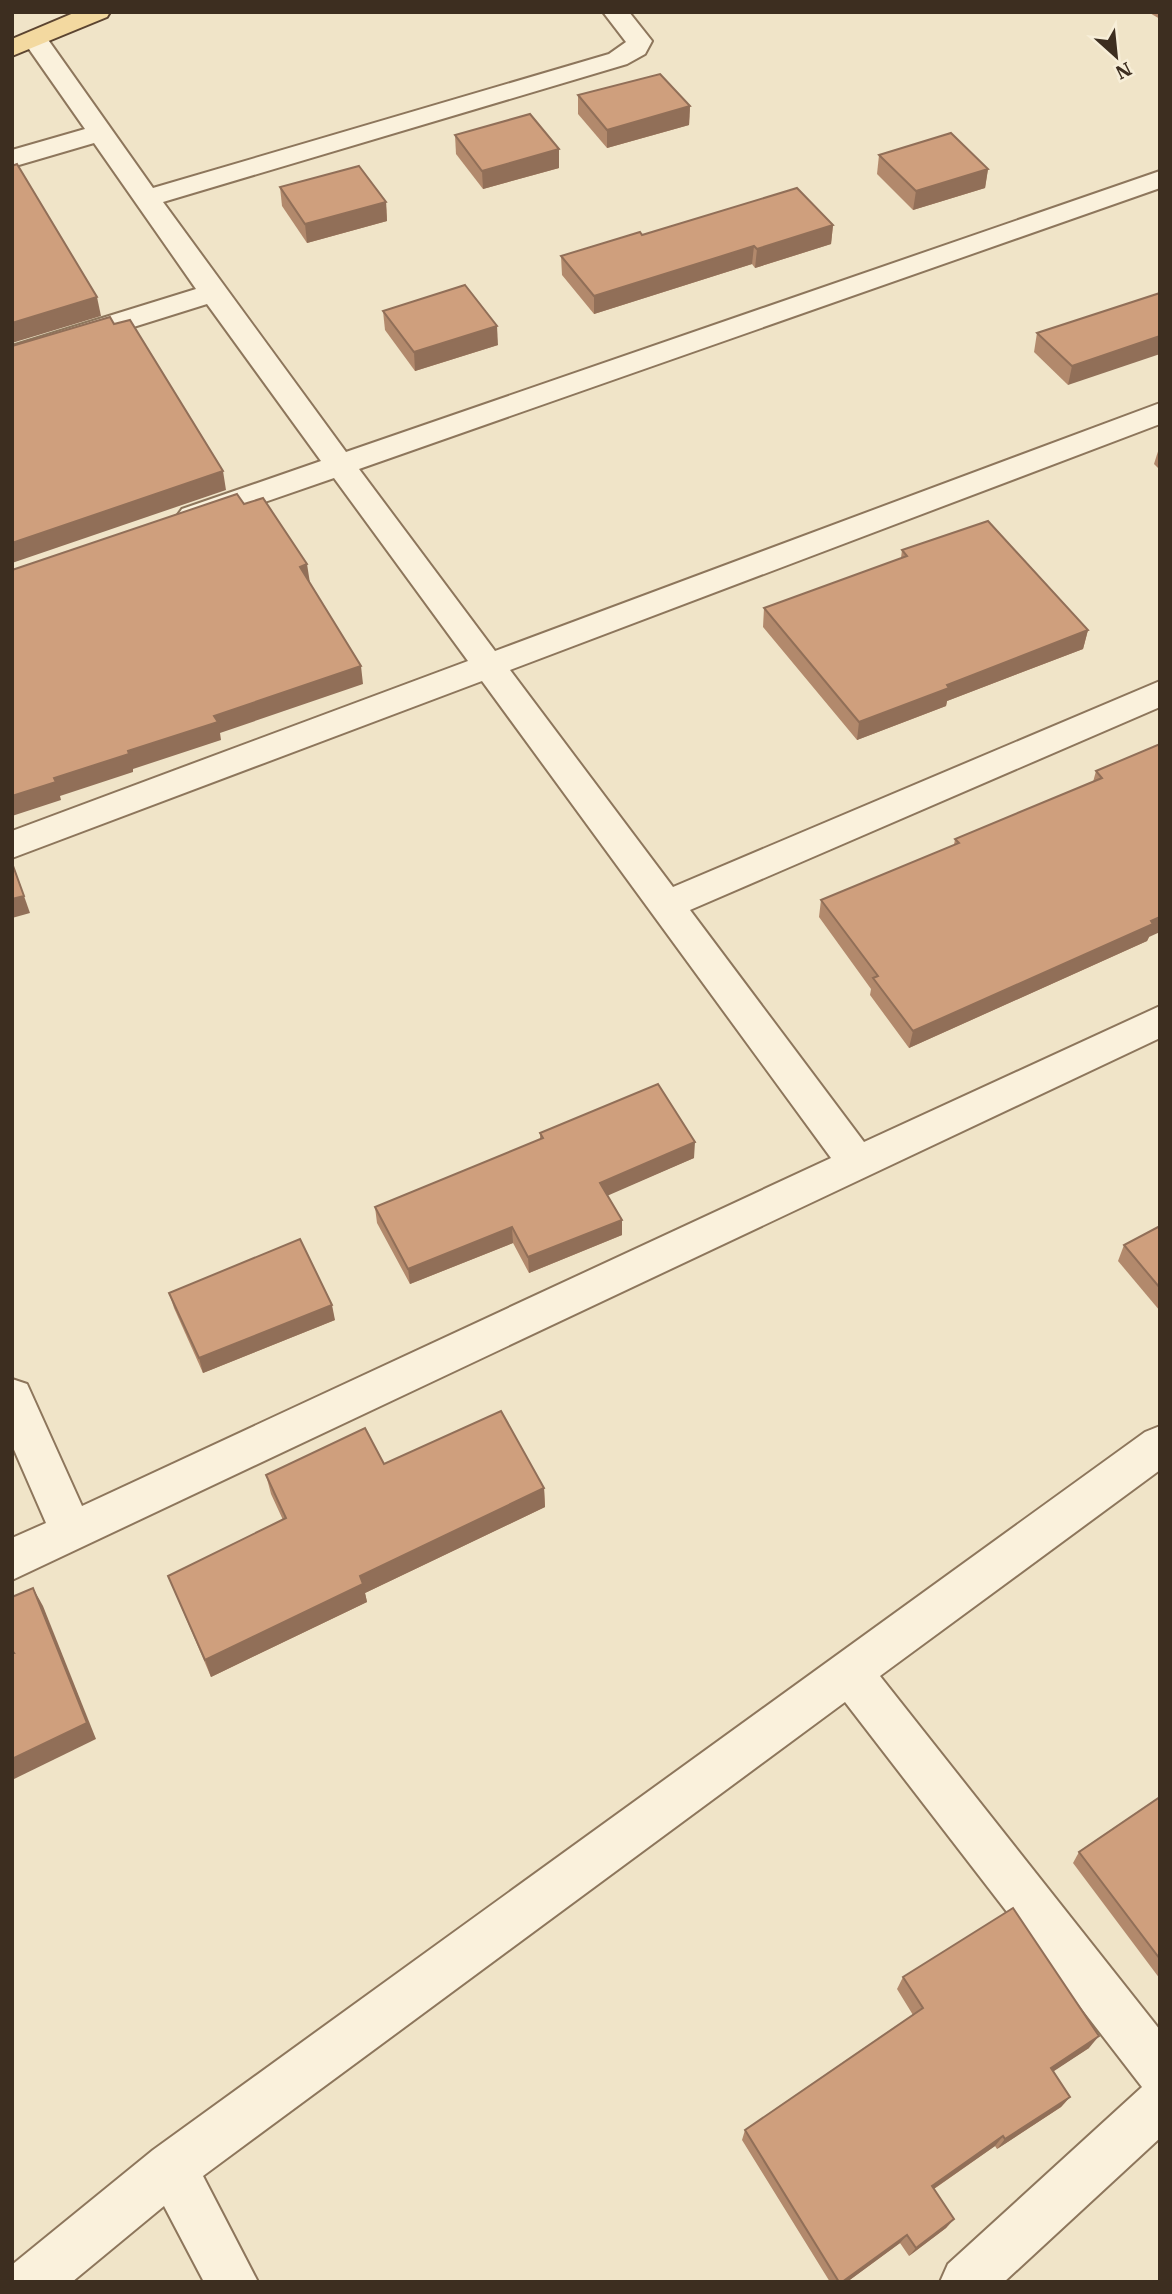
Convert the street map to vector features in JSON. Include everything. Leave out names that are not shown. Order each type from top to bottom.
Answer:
[{"type":"main road","points":[[24,43],[98,12]]},
{"type":"street","points":[[149,198],[618,59],[636,49],[639,41],[615,12]]},
{"type":"street","points":[[24,43],[102,132],[213,293],[856,1162]]},
{"type":"street","points":[[12,159],[102,132]]},
{"type":"street","points":[[170,524],[1160,179]]},
{"type":"street","points":[[12,356],[213,293]]},
{"type":"street","points":[[12,845],[1160,412]]},
{"type":"street","points":[[667,905],[1160,692]]},
{"type":"street","points":[[12,1560],[1160,1021]]},
{"type":"street","points":[[12,1397],[72,1532]]},
{"type":"street","points":[[31,2282],[171,2168],[1160,1445]]},
{"type":"street","points":[[850,1673],[1160,2070]]},
{"type":"street","points":[[966,2282],[1160,2104]]},
{"type":"street","points":[[171,2168],[232,2282]]},
{"type":"building","points":[[660,74],[690,106],[607,130],[578,95]]},
{"type":"building","points":[[530,114],[559,149],[482,171],[455,135]]},
{"type":"building","points":[[951,133],[988,169],[916,191],[879,155]]},
{"type":"building","points":[[17,164],[97,297],[12,323],[12,166]]},
{"type":"building","points":[[359,166],[386,202],[305,224],[280,187]]},
{"type":"building","points":[[797,188],[833,225],[757,249],[754,246],[594,296],[561,256],[640,232],[642,235]]},
{"type":"building","points":[[465,285],[497,326],[414,352],[383,311]]},
{"type":"building","points":[[1160,293],[1160,336],[1072,366],[1037,333]]},
{"type":"building","points":[[110,317],[114,324],[130,320],[223,471],[12,543],[12,346]]},
{"type":"building","points":[[237,494],[244,504],[263,498],[307,564],[300,567],[361,666],[214,716],[218,722],[128,751],[129,754],[54,778],[56,782],[12,796],[12,570]]},
{"type":"building","points":[[988,521],[1088,630],[859,722],[764,608],[907,556],[902,550]]},
{"type":"building","points":[[1160,744],[1160,917],[1151,921],[1153,924],[913,1031],[873,978],[878,976],[821,900],[959,843],[955,839],[1102,778],[1096,771]]},
{"type":"building","points":[[12,863],[24,896],[12,899]]},
{"type":"building","points":[[658,1084],[695,1142],[600,1183],[622,1220],[528,1257],[512,1227],[408,1269],[375,1207],[543,1138],[540,1133]]},
{"type":"building","points":[[1160,1226],[1160,1288],[1124,1245]]},
{"type":"building","points":[[300,1239],[332,1305],[199,1358],[169,1293]]},
{"type":"building","points":[[501,1411],[544,1488],[360,1576],[363,1584],[205,1660],[168,1576],[286,1518],[266,1475],[365,1428],[384,1464]]},
{"type":"building","points":[[33,1588],[87,1723],[12,1759],[12,1597]]},
{"type":"building","points":[[1160,1797],[1160,1959],[1079,1852]]},
{"type":"building","points":[[1013,1908],[1099,2036],[1051,2068],[1070,2097],[1005,2139],[1003,2136],[932,2186],[954,2219],[916,2248],[907,2235],[839,2282],[745,2130],[923,2008],[903,1977]]}]
